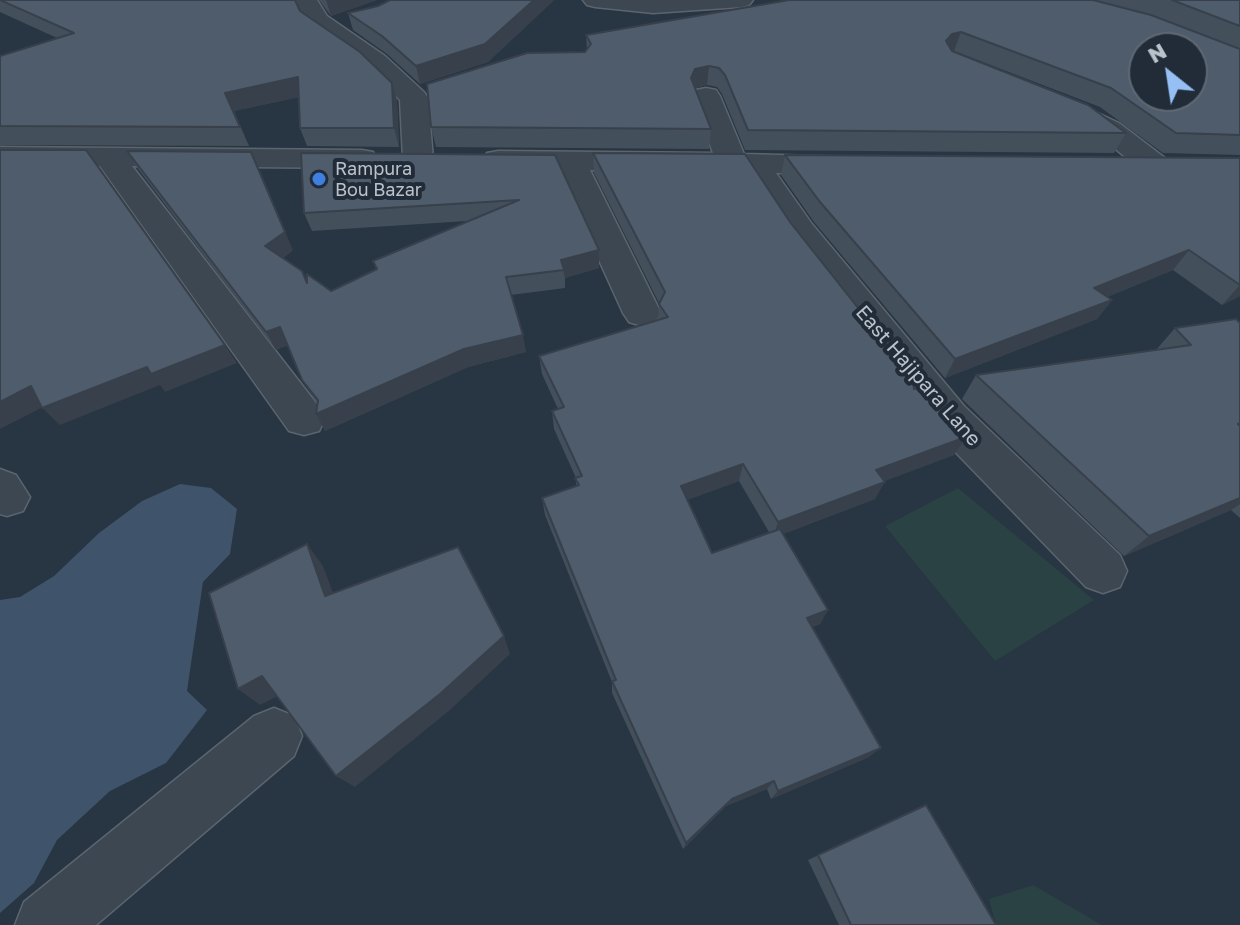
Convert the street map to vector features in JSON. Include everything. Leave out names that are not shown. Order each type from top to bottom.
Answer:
[{"type":"street","points":[[305,0],[317,21],[376,62],[414,98],[443,159]]},
{"type":"street","points":[[595,0],[653,6],[741,0]]},
{"type":"street","points":[[326,27],[361,18]]},
{"type":"street","points":[[414,98],[442,88]]},
{"type":"street","name":"East Hajipara Lane","points":[[706,96],[743,163],[949,418],[1103,571]]},
{"type":"street","points":[[1048,100],[1089,116],[1168,165],[1109,165]]},
{"type":"street","points":[[0,156],[877,164]]},
{"type":"street","points":[[108,156],[304,419]]},
{"type":"street","points":[[569,160],[642,313]]},
{"type":"street","points":[[47,925],[274,736]]},
{"type":"green space","points":[[958,488],[1094,600],[995,661],[885,526]]},
{"type":"green space","points":[[1033,885],[1102,925],[996,925],[989,899]]},
{"type":"water","points":[[180,484],[211,488],[237,509],[230,554],[203,582],[187,691],[207,710],[166,763],[110,791],[57,840],[34,883],[0,913],[0,600],[20,597],[54,576],[99,533],[142,501]]},
{"type":"building","points":[[0,0],[295,0],[300,11],[360,52],[392,83],[394,128],[300,128],[298,77],[225,93],[240,127],[0,126],[0,56],[74,33]]},
{"type":"building","points":[[390,0],[534,0],[485,44],[416,66],[382,36],[348,13]]},
{"type":"building","points":[[789,0],[1093,0],[1151,15],[1196,32],[1128,32],[1128,100],[1111,88],[961,32],[952,34],[946,41],[952,51],[1088,105],[1126,133],[748,130],[725,75],[719,68],[709,66],[695,69],[691,78],[711,129],[431,127],[427,84],[527,53],[585,52],[591,44],[586,35]]},
{"type":"building","points":[[1172,0],[1240,0],[1240,26]]},
{"type":"building","points":[[1208,37],[1240,49],[1240,135],[1176,133],[1146,112],[1208,112]]},
{"type":"building","points":[[0,150],[86,150],[225,345],[151,374],[147,367],[42,408],[31,386],[0,402]]},
{"type":"building","points":[[127,151],[251,152],[285,232],[265,246],[302,271],[307,283],[307,274],[331,291],[377,269],[373,261],[519,200],[304,213],[301,153],[555,155],[599,250],[561,260],[564,270],[506,277],[523,335],[464,349],[316,414],[318,400],[302,380],[280,327],[266,332]]},
{"type":"building","points":[[593,153],[745,154],[790,222],[912,376],[914,389],[922,388],[966,437],[876,470],[885,482],[778,522],[743,464],[681,486],[712,553],[780,529],[828,610],[807,618],[881,748],[778,791],[774,781],[732,799],[686,843],[612,681],[616,680],[542,498],[579,485],[575,478],[582,476],[552,411],[564,407],[539,356],[668,317],[659,304],[665,292]]},
{"type":"building","points":[[785,155],[1240,158],[1240,285],[1189,250],[1094,288],[1112,300],[955,359],[820,202]]},
{"type":"building","points":[[1236,319],[1240,323],[1240,498],[1149,536],[976,375],[1191,345],[1175,328]]},
{"type":"building","points":[[307,544],[325,596],[458,547],[504,636],[440,694],[336,776],[262,676],[238,689],[209,593]]},
{"type":"building","points":[[926,805],[996,925],[851,925],[818,855]]},
{"type":"place","name":"Rampura Bou Bazar","points":[[319,179]]}]
